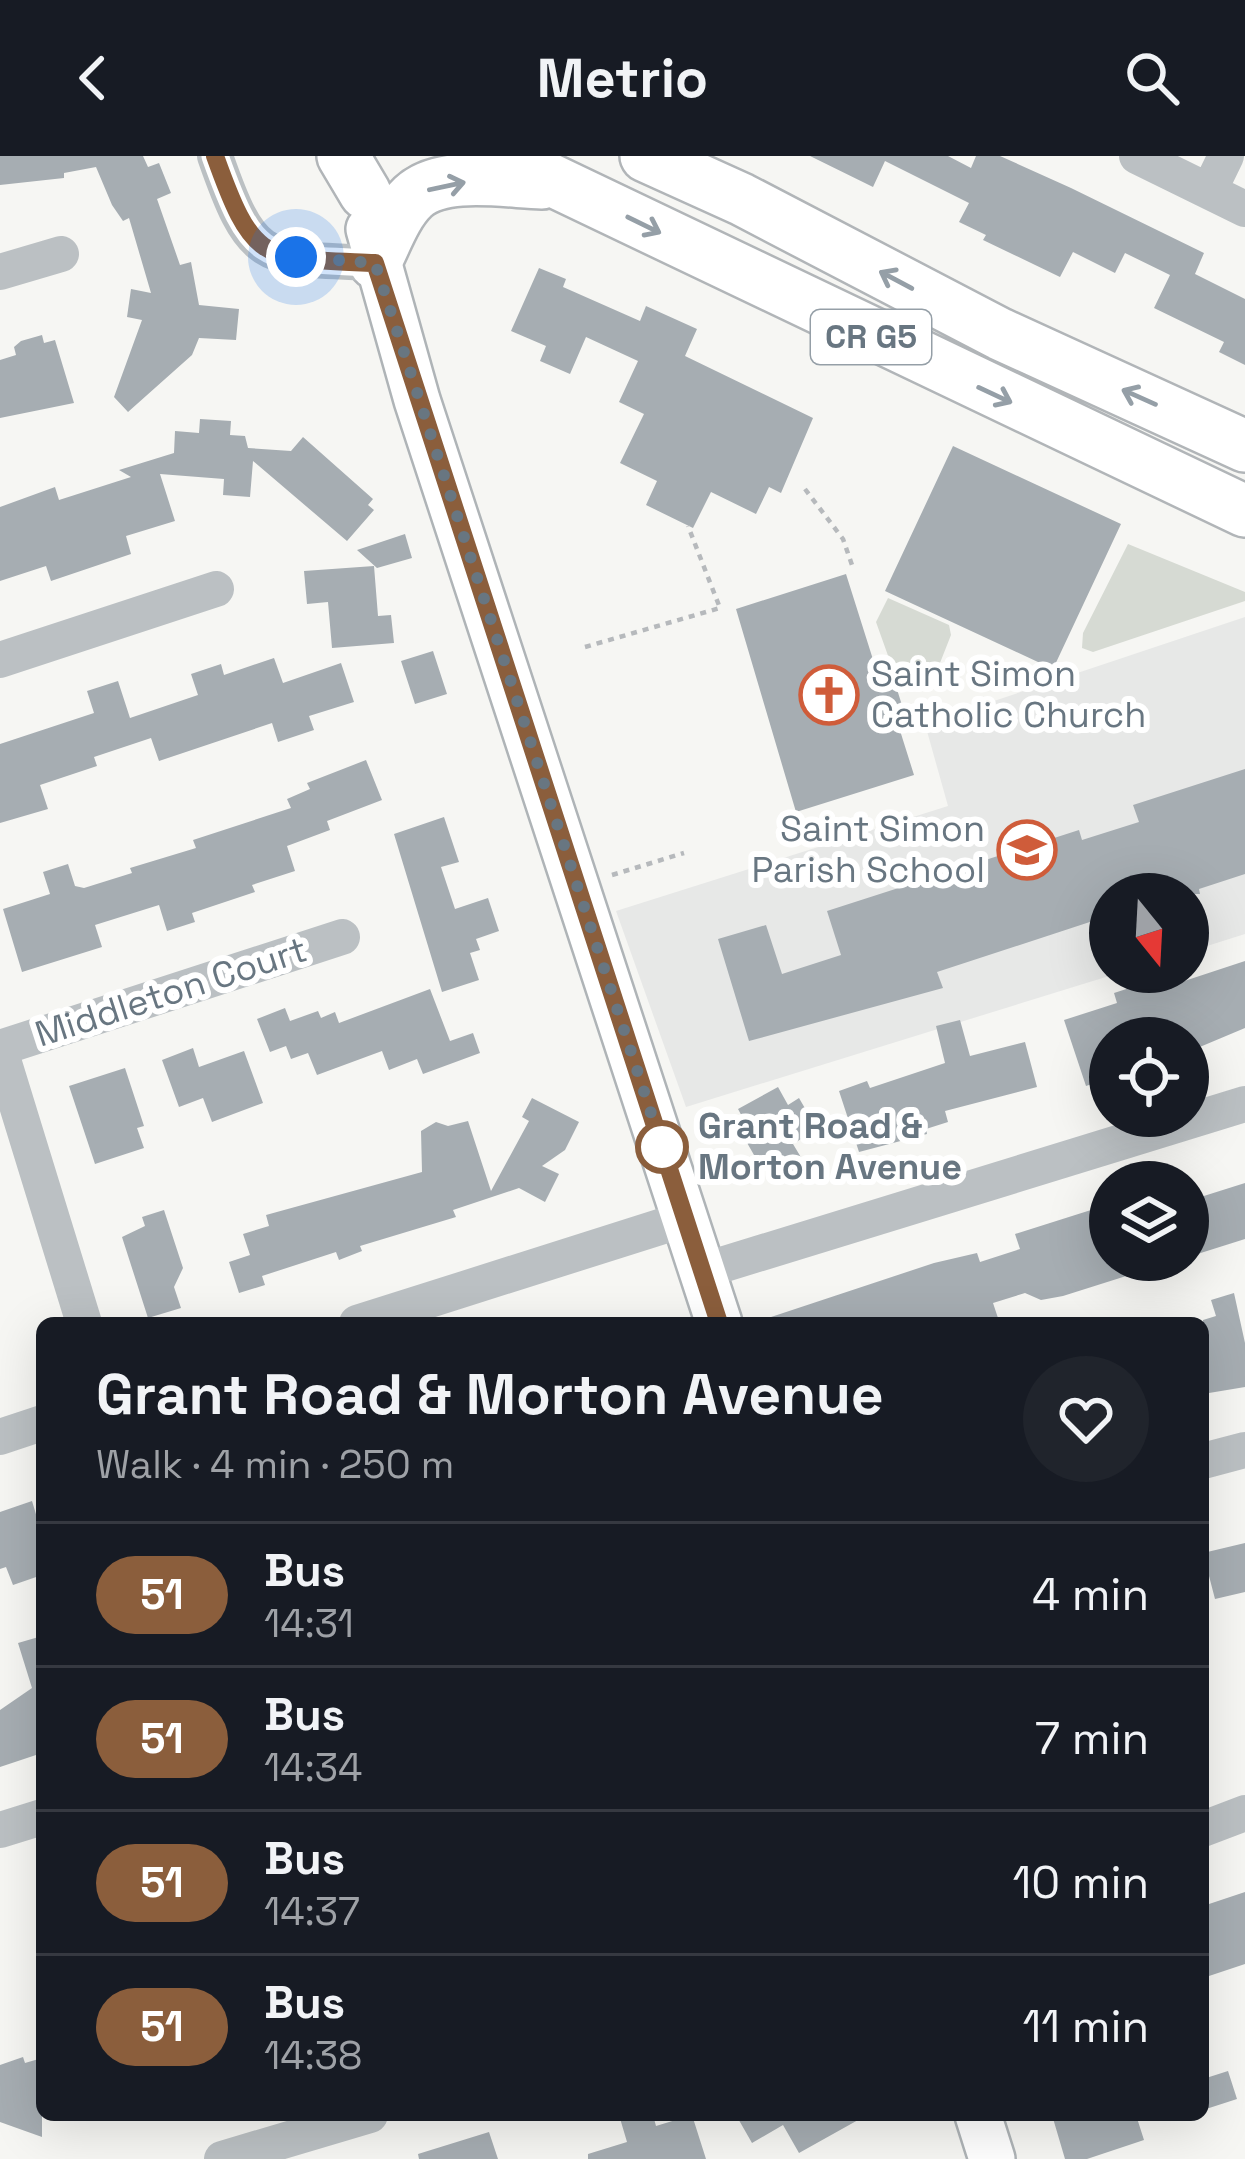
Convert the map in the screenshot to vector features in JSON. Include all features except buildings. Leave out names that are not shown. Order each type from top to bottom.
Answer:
[{"type":"highway","name":"CR G5","points":[[501,156],[1245,511]]},
{"type":"highway","name":"CR G5","points":[[646,156],[741,199],[1000,334],[1245,446]]},
{"type":"highway","points":[[375,263],[402,211],[420,192],[476,181],[559,183]]},
{"type":"main road","points":[[358,168],[375,263],[717,1317]]},
{"type":"main road","points":[[980,2121],[992,2159]]},
{"type":"street","points":[[215,156],[250,238],[270,251],[296,257],[375,263]]},
{"type":"street","points":[[1137,156],[1245,209]]},
{"type":"street","points":[[1209,191],[1226,156]]},
{"type":"street","points":[[0,272],[61,254]]},
{"type":"street","points":[[0,659],[216,589]]},
{"type":"street","name":"Middleton Court","points":[[0,1049],[342,937]]},
{"type":"street","points":[[0,1049],[82,1317]]},
{"type":"street","points":[[702,1271],[1245,1104]]},
{"type":"street","points":[[376,1317],[685,1219]]},
{"type":"street","points":[[0,1437],[36,1426]]},
{"type":"street","points":[[1209,1459],[1245,1450]]},
{"type":"street","points":[[1209,1826],[1245,1813]]},
{"type":"street","points":[[0,1830],[36,1819]]},
{"type":"street","points":[[222,2159],[350,2121]]},
{"type":"path","points":[[805,488],[844,539],[852,565]]},
{"type":"path","points":[[584,647],[720,608],[688,526]]},
{"type":"path","points":[[613,875],[684,853]]},
{"type":"shaded area","points":[[1128,544],[1245,592],[1245,601],[1093,652],[1082,648],[1083,633]]},
{"type":"shaded area","points":[[888,598],[949,625],[951,635],[938,668],[896,678],[876,622]]},
{"type":"shaded area","name":"Saint Simon Parish School","points":[[1245,617],[1245,934],[1209,945],[1209,873],[1089,873],[1089,982],[686,1107],[616,911],[948,806],[925,724]]},
{"type":"bus line","name":"51","points":[[215,156],[236,217],[250,238],[270,251],[296,257],[375,263],[717,1317]]},
{"type":"place","name":"Saint Simon Catholic Church","points":[[829,695]]},
{"type":"place","name":"Saint Simon Parish School","points":[[1027,850]]},
{"type":"place","name":"Grant Road & Morton Avenue","points":[[662,1147]]},
{"type":"route","points":[[296,257],[375,263],[662,1147]]}]
